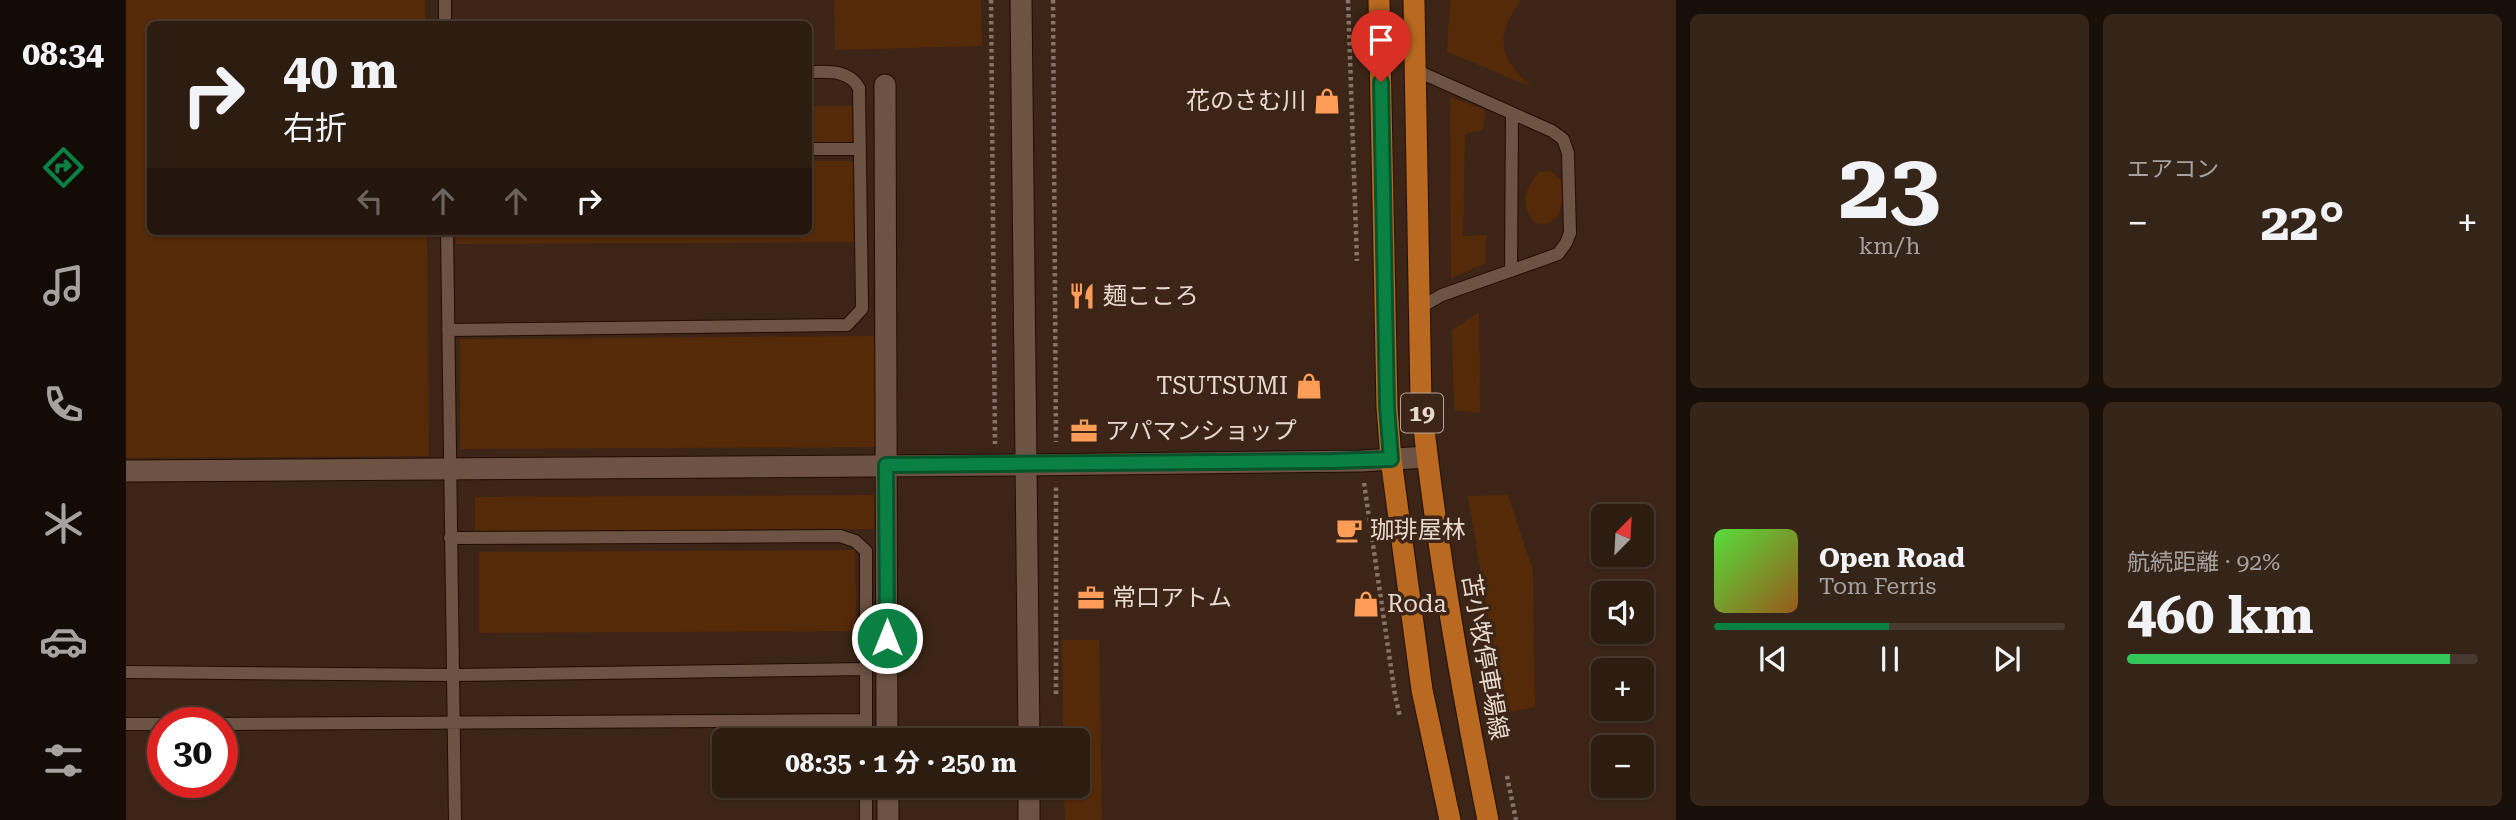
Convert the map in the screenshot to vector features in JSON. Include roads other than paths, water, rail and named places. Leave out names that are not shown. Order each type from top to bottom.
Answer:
[{"type":"main road","name":"19","points":[[1380,0],[1387,407],[1391,459],[1422,690],[1450,820]]},
{"type":"main road","name":"苫小牧停車場線","points":[[1414,0],[1421,402],[1462,692],[1488,820]]},
{"type":"street","points":[[1021,0],[1029,728]]},
{"type":"street","points":[[885,85],[887,728]]},
{"type":"street","points":[[126,471],[1026,465],[1361,461],[1427,457]]},
{"type":"street","points":[[888,798],[888,820]]},
{"type":"street","points":[[1029,798],[1030,820]]},
{"type":"lane","points":[[445,0],[445,21]]},
{"type":"lane","points":[[1415,70],[1552,131],[1563,139],[1568,153],[1570,233],[1558,254],[1442,295],[1419,309]]},
{"type":"lane","points":[[448,330],[847,325],[856,319],[862,309],[859,88],[855,80],[846,75],[812,72]]},
{"type":"lane","points":[[1511,271],[1512,113]]},
{"type":"lane","points":[[812,149],[860,149]]},
{"type":"lane","points":[[447,235],[455,820]]},
{"type":"lane","points":[[450,538],[839,536],[855,541],[866,551],[866,728]]},
{"type":"lane","points":[[126,672],[453,675],[867,668]]},
{"type":"lane","points":[[238,724],[866,720]]},
{"type":"lane","points":[[126,724],[147,724]]},
{"type":"lane","points":[[866,798],[866,820]]},
{"type":"place","name":"花のさむ川","points":[[1327,101]]},
{"type":"place","name":"麺こころ","points":[[1082,296]]},
{"type":"place","name":"TSUTSUMI","points":[[1309,386]]},
{"type":"place","name":"アパマンショップ","points":[[1084,431]]},
{"type":"place","name":"珈琲屋林","points":[[1349,530]]},
{"type":"place","name":"常口アトム","points":[[1091,598]]},
{"type":"place","name":"Roda","points":[[1366,604]]}]
